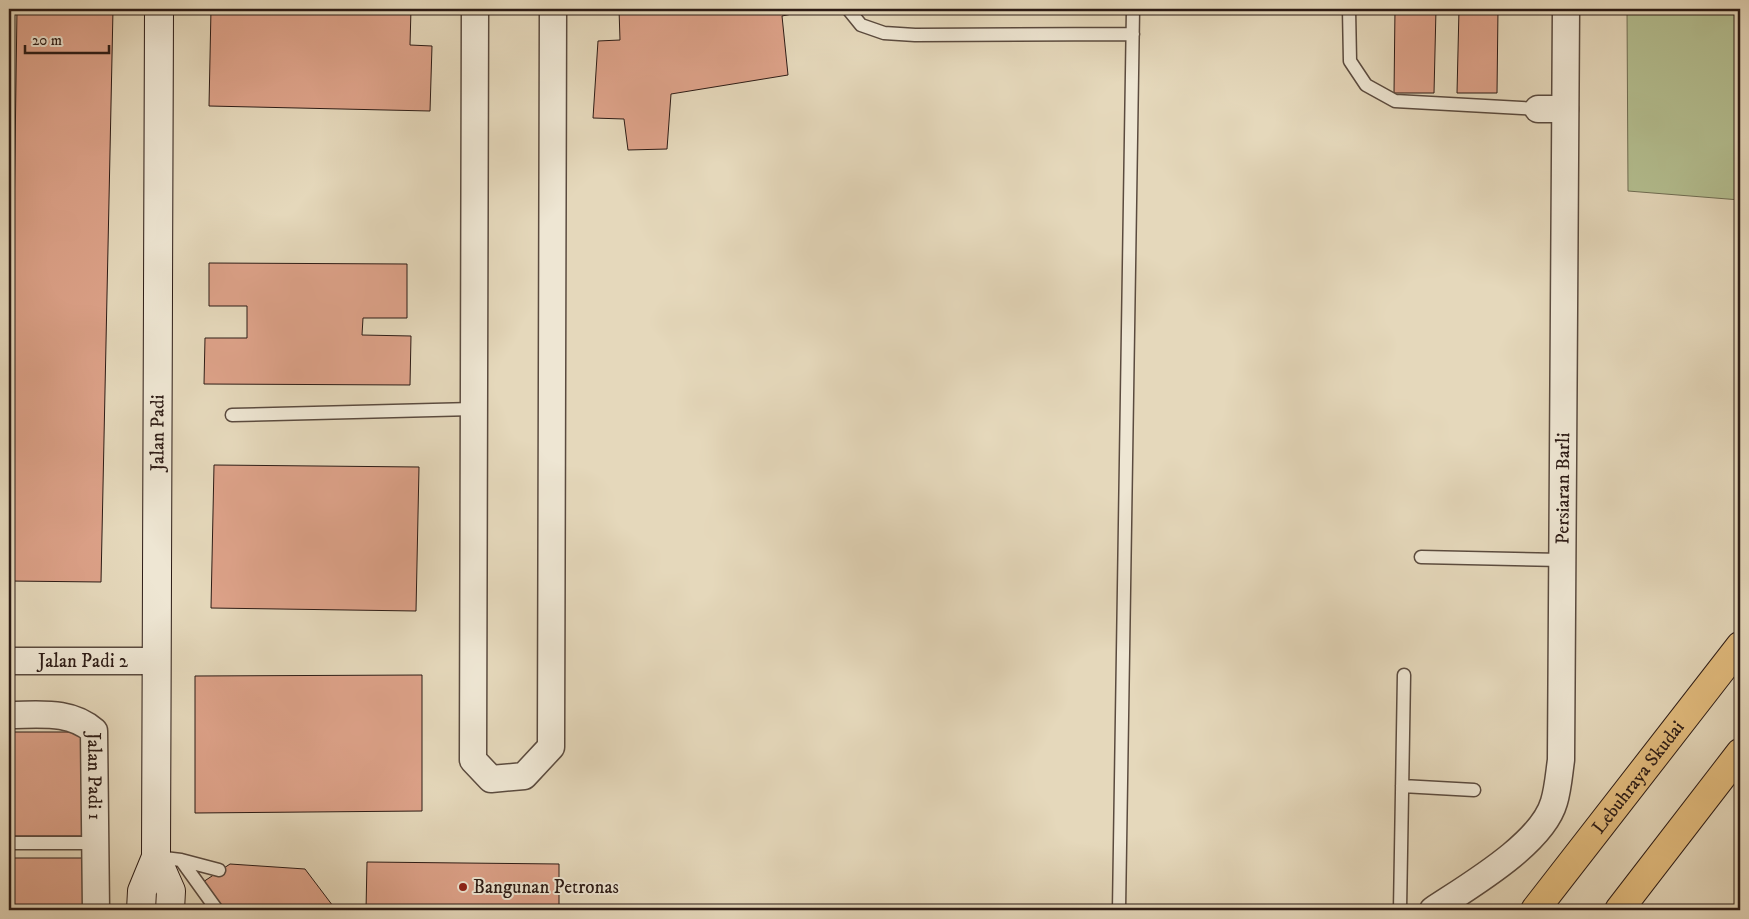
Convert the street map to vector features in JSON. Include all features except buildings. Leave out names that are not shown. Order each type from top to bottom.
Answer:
[{"type":"highway","name":"Lebuhraya Skudai","points":[[1535,910],[1740,646]]},
{"type":"highway","points":[[1619,910],[1740,753]]},
{"type":"street","name":"Jalan Padi","points":[[158,9],[156,661],[171,891],[170,910]]},
{"type":"street","points":[[475,9],[473,760],[491,779],[524,776],[551,747],[553,9]]},
{"type":"street","name":"Persiaran Barli","points":[[1433,910],[1493,870],[1536,834],[1554,803],[1561,760],[1566,9]]},
{"type":"street","points":[[1538,109],[1565,109]]},
{"type":"street","name":"Jalan Padi 2","points":[[9,662],[156,661]]},
{"type":"street","name":"Jalan Padi 1","points":[[9,715],[65,715],[83,722],[94,731],[96,910]]},
{"type":"street","name":"Jalan Padi","points":[[141,910],[142,891],[169,859]]},
{"type":"lane","points":[[848,9],[861,25],[884,33],[915,35],[1133,34]]},
{"type":"lane","points":[[1119,910],[1133,9]]},
{"type":"lane","points":[[1349,9],[1350,61],[1366,85],[1395,101],[1538,109]]},
{"type":"lane","points":[[232,416],[473,409]]},
{"type":"lane","points":[[1421,557],[1562,560]]},
{"type":"lane","points":[[1400,910],[1404,675]]},
{"type":"lane","points":[[1402,786],[1474,790]]},
{"type":"lane","points":[[9,843],[96,843]]},
{"type":"lane","points":[[169,859],[220,870]]},
{"type":"lane","points":[[169,859],[216,910]]},
{"type":"green space","points":[[1627,9],[1740,9],[1740,200],[1628,191]]},
{"type":"place","name":"Bangunan Petronas","points":[[463,887]]}]
